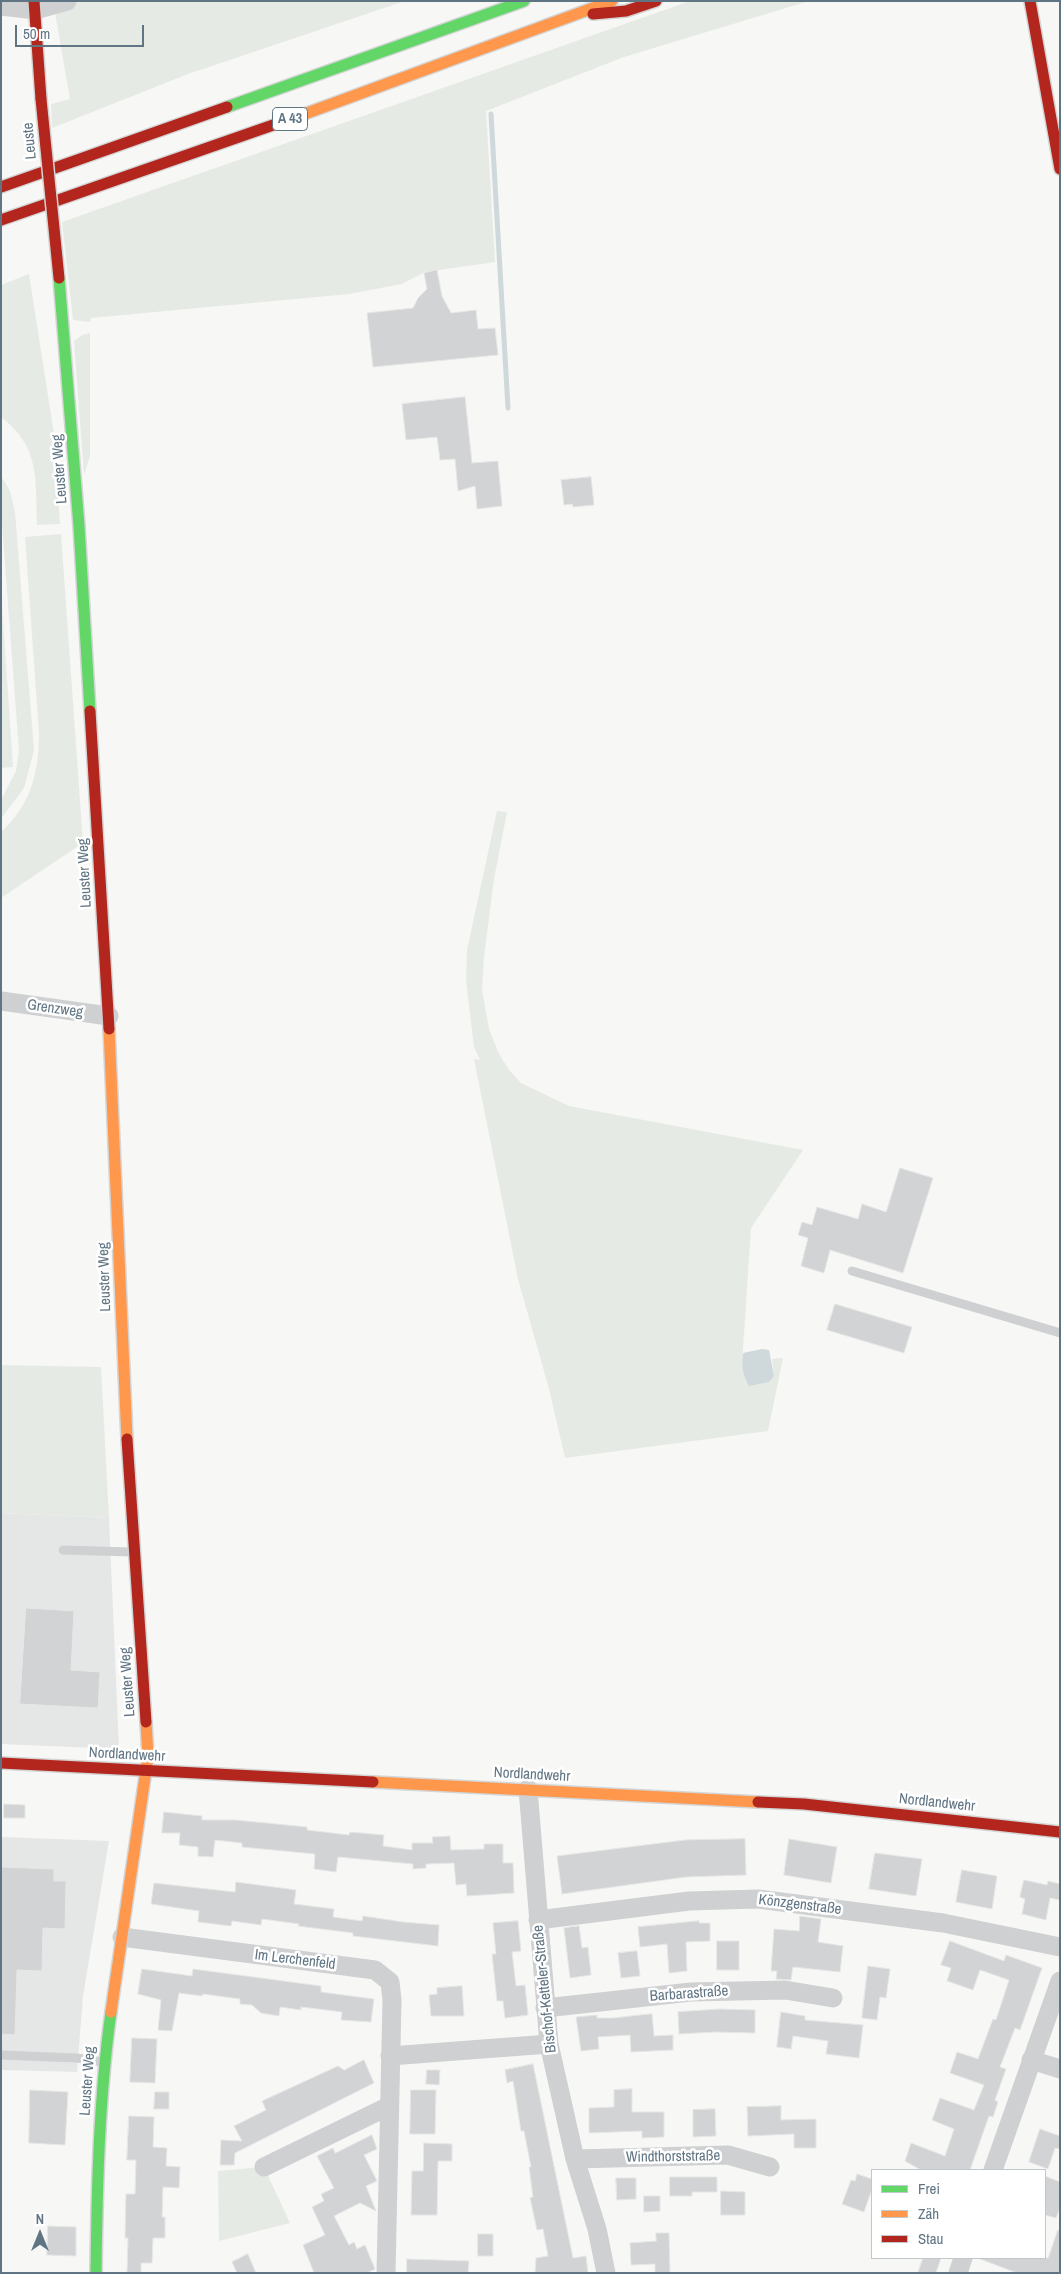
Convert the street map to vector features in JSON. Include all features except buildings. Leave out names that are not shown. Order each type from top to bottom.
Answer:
[{"type":"main road","name":"A 43","points":[[1,187],[524,1]]},
{"type":"main road","name":"A 43","points":[[1,220],[273,125],[612,1]]},
{"type":"main road","points":[[577,15],[626,11],[656,1]]},
{"type":"main road","points":[[1030,1],[1060,169]]},
{"type":"main road","name":"Leuste","points":[[35,6],[41,99],[58,278]]},
{"type":"main road","name":"Leuster Weg","points":[[58,278],[79,526],[109,1016],[134,1552],[148,1756],[104,2062],[97,2171],[96,2273]]},
{"type":"main road","name":"Nordlandwehr","points":[[1,1763],[804,1804],[1060,1832]]},
{"type":"street","points":[[1,6],[35,6],[67,1]]},
{"type":"street","name":"Grenzweg","points":[[1,1001],[109,1016]]},
{"type":"street","name":"Bischof-Ketteler-Straße","points":[[528,1789],[549,2044],[575,2159],[597,2229],[606,2273]]},
{"type":"street","name":"Könzgenstraße","points":[[538,1920],[689,1901],[758,1899],[943,1923],[1060,1947]]},
{"type":"street","name":"Im Lerchenfeld","points":[[122,1937],[375,1970],[390,1982],[392,2000],[386,2273]]},
{"type":"street","points":[[992,2169],[1060,1981]]},
{"type":"street","name":"Barbarastraße","points":[[546,2008],[691,1992],[785,1990],[833,1998]]},
{"type":"street","points":[[390,2056],[549,2044]]},
{"type":"street","points":[[1031,2060],[1060,2068]]},
{"type":"street","points":[[264,2167],[389,2106]]},
{"type":"street","name":"Windthorststraße","points":[[575,2159],[728,2156],[770,2167]]},
{"type":"street","points":[[958,2273],[963,2259]]},
{"type":"lane","points":[[852,1271],[1060,1333]]},
{"type":"lane","points":[[63,1550],[134,1552]]},
{"type":"lane","points":[[1,2055],[77,2058],[104,2062]]},
{"type":"shaded area","points":[[53,1],[405,1],[188,74],[52,128],[51,104],[70,99]]},
{"type":"shaded area","points":[[690,1],[809,1],[624,57],[486,111],[495,262],[425,272],[402,284],[349,294],[91,318],[90,322],[73,320],[62,222]]},
{"type":"shaded area","points":[[29,274],[54,434],[60,524],[37,525],[35,479],[29,453],[23,440],[1,417],[1,285]]},
{"type":"shaded area","points":[[90,333],[90,456],[84,475],[74,341],[82,335]]},
{"type":"shaded area","points":[[1,476],[10,491],[15,512],[34,750],[24,788],[1,819],[1,800],[16,771],[19,751],[1,511]]},
{"type":"shaded area","points":[[61,534],[83,843],[1,898],[1,832],[20,811],[26,799],[35,774],[39,747],[25,537]]},
{"type":"shaded area","points":[[1,592],[13,767],[1,768]]},
{"type":"shaded area","points":[[497,811],[507,812],[494,879],[484,957],[482,990],[489,1029],[498,1052],[509,1070],[521,1083],[569,1106],[803,1150],[751,1228],[742,1364],[774,1376],[772,1359],[783,1358],[768,1431],[565,1458],[549,1389],[518,1279],[474,1059],[480,1060],[474,1047],[468,998],[466,979],[467,950]]},
{"type":"shaded area","points":[[762,1349],[769,1350],[774,1376],[769,1382],[749,1386],[743,1370],[743,1353]]},
{"type":"shaded area","points":[[1,1365],[101,1367],[109,1518],[1,1513]]},
{"type":"shaded area","points":[[1,1513],[109,1518],[119,1749],[1,1744]]},
{"type":"shaded area","points":[[1,1837],[109,1841],[83,1996],[77,2072],[1,2070]]},
{"type":"shaded area","points":[[264,2167],[290,2223],[219,2241],[218,2171]]},
{"type":"waterway","points":[[491,114],[508,408]]},
{"type":"traffic: fast","points":[[227,107],[524,1]]},
{"type":"traffic: fast","points":[[59,278],[79,526],[90,711]]},
{"type":"traffic: fast","points":[[96,2273],[101,2109],[111,2012]]},
{"type":"traffic: slow","points":[[299,116],[612,1]]},
{"type":"traffic: slow","points":[[109,1029],[127,1439]]},
{"type":"traffic: slow","points":[[111,2012],[148,1756],[146,1722]]},
{"type":"traffic: slow","points":[[373,1782],[758,1802]]},
{"type":"traffic: jam","points":[[34,1],[41,99]]},
{"type":"traffic: jam","points":[[593,14],[626,11],[656,1]]},
{"type":"traffic: jam","points":[[1030,1],[1060,169]]},
{"type":"traffic: jam","points":[[41,99],[59,278]]},
{"type":"traffic: jam","points":[[1,187],[227,107]]},
{"type":"traffic: jam","points":[[1,220],[299,116]]},
{"type":"traffic: jam","points":[[90,711],[109,1029]]},
{"type":"traffic: jam","points":[[127,1439],[146,1722]]},
{"type":"traffic: jam","points":[[1,1763],[373,1782]]},
{"type":"traffic: jam","points":[[758,1802],[804,1804],[1060,1832]]}]
